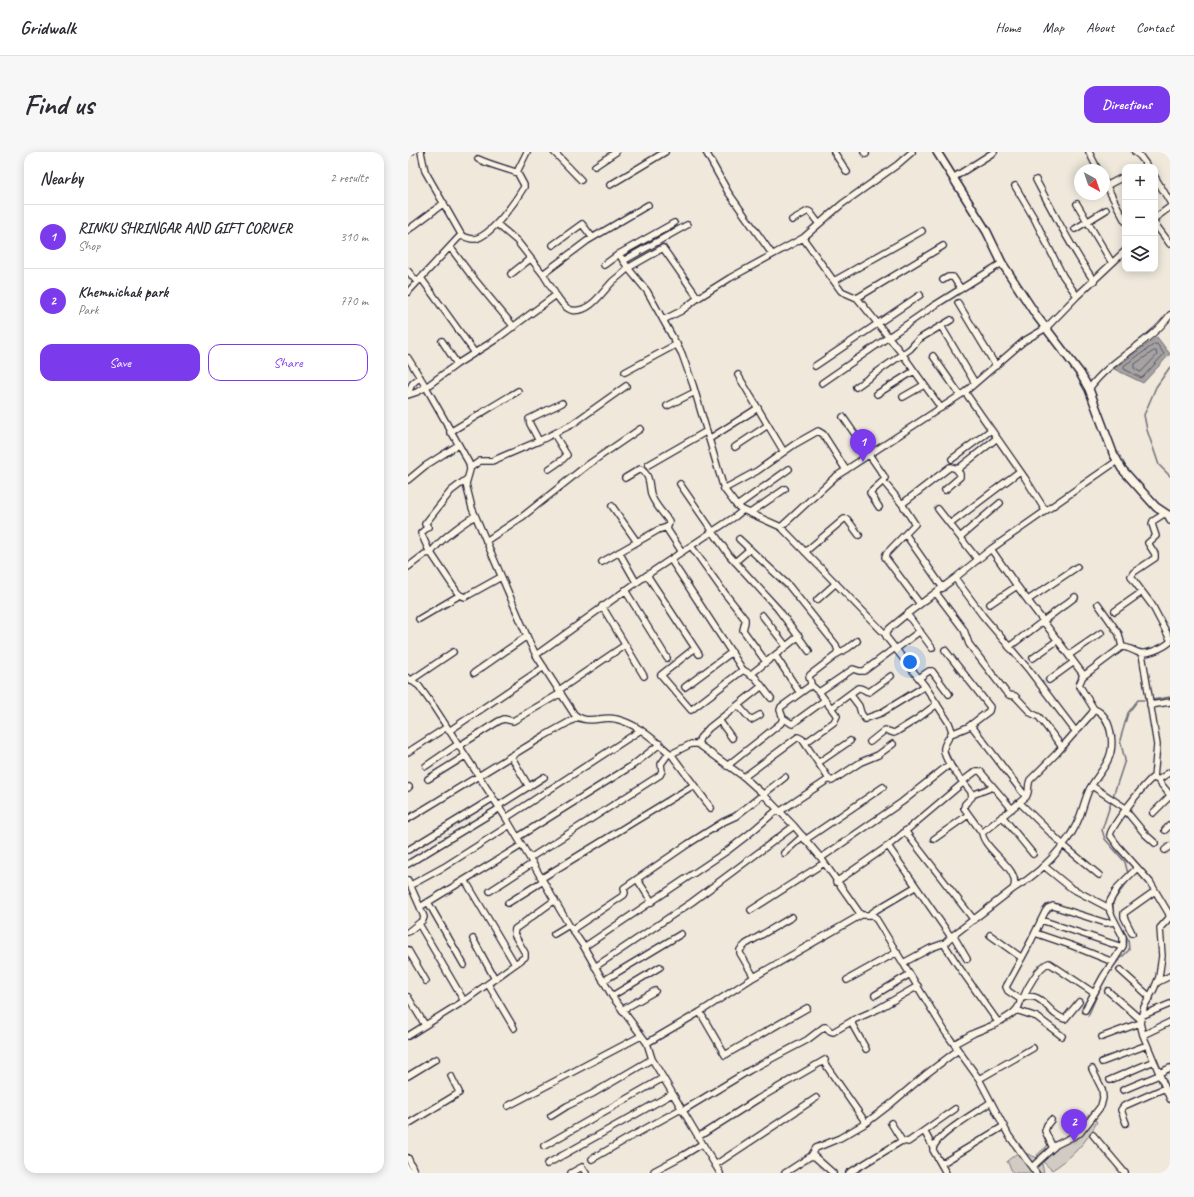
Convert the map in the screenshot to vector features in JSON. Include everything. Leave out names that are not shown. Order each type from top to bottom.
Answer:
[{"type":"main road","points":[[937,152],[987,232],[1002,263],[1046,328],[1074,364],[1088,389],[1108,443],[1117,461],[1130,479],[1168,516]]},
{"type":"street","points":[[421,152],[424,171],[462,236],[475,239],[486,233],[497,224],[524,187],[518,173],[499,166],[492,166],[478,159]]},
{"type":"street","points":[[518,173],[527,152]]},
{"type":"street","points":[[554,152],[581,180]]},
{"type":"street","points":[[610,185],[665,152]]},
{"type":"street","points":[[706,152],[728,192],[772,254]]},
{"type":"street","points":[[834,152],[847,172]]},
{"type":"street","points":[[663,320],[681,311],[698,298],[730,278],[803,238],[842,204],[912,152]]},
{"type":"street","points":[[954,178],[994,152]]},
{"type":"street","points":[[1089,152],[1095,164]]},
{"type":"street","points":[[595,166],[614,153]]},
{"type":"street","points":[[1137,153],[1146,164]]},
{"type":"street","points":[[1110,182],[1122,177]]},
{"type":"street","points":[[1036,180],[1065,234],[1094,281]]},
{"type":"street","points":[[1158,183],[1170,202]]},
{"type":"street","points":[[1015,186],[1034,218],[1063,276],[1076,296]]},
{"type":"street","points":[[1110,194],[1122,216]]},
{"type":"street","points":[[408,230],[444,204]]},
{"type":"street","points":[[1078,204],[1112,263]]},
{"type":"street","points":[[543,274],[592,238],[648,205]]},
{"type":"street","points":[[1158,216],[1170,208]]},
{"type":"street","points":[[1076,229],[1106,210]]},
{"type":"street","points":[[792,220],[808,211],[819,224]]},
{"type":"street","points":[[604,265],[619,254],[674,223]]},
{"type":"street","points":[[497,224],[517,242],[543,274],[556,295],[570,310],[584,309],[592,304],[613,281],[628,268],[663,248],[698,298]]},
{"type":"street","points":[[553,245],[582,224],[592,238]]},
{"type":"street","points":[[624,261],[687,225]]},
{"type":"street","points":[[1158,228],[1170,244]]},
{"type":"street","points":[[834,281],[922,231]]},
{"type":"street","points":[[408,292],[462,236]]},
{"type":"street","points":[[803,238],[841,291],[857,298],[903,355],[941,408]]},
{"type":"street","points":[[857,298],[943,246]]},
{"type":"street","points":[[450,247],[514,327]]},
{"type":"street","points":[[619,254],[628,268],[647,291],[682,354],[710,439],[724,489],[737,506],[781,527],[885,634],[925,686],[949,723],[952,731],[944,747],[945,756],[972,795]]},
{"type":"street","points":[[781,527],[835,477],[962,394],[1024,341],[1046,328],[1076,296],[1122,254]]},
{"type":"street","points":[[511,274],[530,259]]},
{"type":"street","points":[[822,384],[932,307],[1002,263]]},
{"type":"street","points":[[408,271],[419,280],[475,353]]},
{"type":"street","points":[[943,280],[948,277],[953,277],[961,289]]},
{"type":"street","points":[[408,394],[426,387],[457,364],[514,327],[556,295]]},
{"type":"street","points":[[815,366],[920,295]]},
{"type":"street","points":[[958,303],[996,366]]},
{"type":"street","points":[[1088,389],[1097,377],[1115,361],[1153,334],[1170,315]]},
{"type":"street","points":[[856,388],[903,355],[919,339],[950,320]]},
{"type":"street","points":[[941,326],[975,383]]},
{"type":"street","points":[[442,341],[457,364]]},
{"type":"street","points":[[625,372],[677,344]]},
{"type":"street","points":[[933,356],[997,438],[1045,510]]},
{"type":"street","points":[[408,358],[426,387],[450,432],[469,462],[470,468],[467,479],[468,493],[475,516],[536,655],[571,710],[578,717],[586,720],[614,718],[630,723],[641,730],[670,753],[711,808]]},
{"type":"street","points":[[877,394],[914,371]]},
{"type":"street","points":[[738,375],[784,452]]},
{"type":"street","points":[[408,394],[412,384],[420,377]]},
{"type":"street","points":[[903,397],[924,384]]},
{"type":"street","points":[[470,468],[480,461],[492,461],[554,434],[581,419],[626,386]]},
{"type":"street","points":[[450,432],[518,391]]},
{"type":"street","points":[[667,406],[695,392]]},
{"type":"street","points":[[539,441],[529,419],[562,403]]},
{"type":"street","points":[[710,439],[758,408]]},
{"type":"street","points":[[843,417],[885,478],[870,493],[879,507]]},
{"type":"street","points":[[735,447],[768,425]]},
{"type":"street","points":[[486,541],[522,517],[586,466],[640,429]]},
{"type":"street","points":[[952,459],[991,430]]},
{"type":"street","points":[[648,465],[707,431]]},
{"type":"street","points":[[724,489],[757,471],[784,452],[815,432],[819,431],[823,434],[846,470]]},
{"type":"street","points":[[549,468],[562,460],[567,454],[554,434]]},
{"type":"street","points":[[956,469],[960,468],[997,438]]},
{"type":"street","points":[[408,480],[425,466],[458,445]]},
{"type":"street","points":[[885,634],[907,614],[943,588],[991,549],[1117,461]]},
{"type":"street","points":[[902,504],[952,467],[960,474],[960,477],[945,490]]},
{"type":"street","points":[[626,478],[640,469],[643,471],[650,484],[651,496],[668,520],[668,532],[682,552]]},
{"type":"street","points":[[737,506],[789,469]]},
{"type":"street","points":[[950,524],[1020,471]]},
{"type":"street","points":[[467,479],[451,491],[425,524],[428,528],[421,533],[430,553],[460,595],[465,597],[470,595],[501,577]]},
{"type":"street","points":[[883,481],[915,522],[914,526],[885,556],[920,604]]},
{"type":"street","points":[[680,484],[735,562],[774,604],[810,651]]},
{"type":"street","points":[[750,513],[785,489]]},
{"type":"street","points":[[960,538],[1000,503]]},
{"type":"street","points":[[612,506],[637,542]]},
{"type":"street","points":[[938,509],[978,560]]},
{"type":"street","points":[[536,655],[636,582],[713,532],[743,510]]},
{"type":"street","points":[[408,567],[425,554],[430,553],[440,542],[464,522],[475,516]]},
{"type":"street","points":[[1168,516],[1153,521],[1152,524],[1156,536],[1148,543],[1155,554],[1155,558],[1132,574],[1132,579],[1152,605],[1170,639]]},
{"type":"street","points":[[804,552],[844,518],[847,519],[859,535]]},
{"type":"street","points":[[602,562],[658,530],[667,527]]},
{"type":"street","points":[[906,534],[943,588]]},
{"type":"street","points":[[739,539],[795,593],[836,645],[838,648],[837,654]]},
{"type":"street","points":[[691,546],[745,619],[743,630],[766,662]]},
{"type":"street","points":[[735,562],[750,549]]},
{"type":"street","points":[[991,549],[1069,654],[1082,673],[1082,677]]},
{"type":"street","points":[[619,552],[636,582]]},
{"type":"street","points":[[670,560],[743,670],[754,676],[771,698]]},
{"type":"street","points":[[1028,600],[1077,567]]},
{"type":"street","points":[[646,575],[699,654]]},
{"type":"street","points":[[955,578],[1029,670],[1076,732]]},
{"type":"street","points":[[817,600],[836,583]]},
{"type":"street","points":[[990,604],[1017,586]]},
{"type":"street","points":[[625,590],[667,658]]},
{"type":"street","points":[[1115,611],[1142,592]]},
{"type":"street","points":[[936,593],[964,630],[969,644],[1005,691],[1009,695],[1015,696],[1031,713],[1039,717],[1062,747]]},
{"type":"street","points":[[419,619],[460,595]]},
{"type":"street","points":[[1009,647],[1075,597]]},
{"type":"street","points":[[1098,604],[1120,634],[1122,647]]},
{"type":"street","points":[[602,606],[644,676]]},
{"type":"street","points":[[907,614],[932,648]]},
{"type":"street","points":[[762,615],[786,646]]},
{"type":"street","points":[[819,692],[853,669],[864,671],[920,631]]},
{"type":"street","points":[[1069,654],[1101,633]]},
{"type":"street","points":[[474,673],[527,636]]},
{"type":"street","points":[[750,675],[799,636]]},
{"type":"street","points":[[1033,658],[1058,640]]},
{"type":"street","points":[[805,743],[836,719],[836,714],[819,692],[811,685],[808,678],[837,654],[857,641]]},
{"type":"street","points":[[903,962],[946,943],[952,936],[1044,866],[1064,845],[1080,817],[1092,786],[1107,763],[1111,746],[1108,722],[1101,712],[1094,709],[1078,685],[1082,677],[1122,647],[1127,647],[1142,654],[1158,649],[1170,642]]},
{"type":"street","points":[[426,766],[501,720],[513,721],[560,691],[625,645]]},
{"type":"street","points":[[695,648],[661,675],[691,710],[743,670]]},
{"type":"street","points":[[945,650],[990,707],[989,711],[971,725],[951,734]]},
{"type":"street","points":[[453,652],[409,680],[423,691],[506,818],[612,996],[647,1044],[652,1059],[720,1173]]},
{"type":"street","points":[[686,687],[732,652]]},
{"type":"street","points":[[1142,654],[1157,745],[1156,779],[1170,795],[1153,813]]},
{"type":"street","points":[[775,655],[800,694]]},
{"type":"street","points":[[1049,680],[1074,662]]},
{"type":"street","points":[[408,752],[448,729],[544,666]]},
{"type":"street","points":[[919,678],[929,671],[932,671],[950,694]]},
{"type":"street","points":[[831,708],[860,688],[869,692],[891,676]]},
{"type":"street","points":[[811,685],[780,708],[783,718],[792,724],[825,700]]},
{"type":"street","points":[[698,744],[702,734],[762,686]]},
{"type":"street","points":[[850,694],[860,706],[862,716],[865,719],[883,712],[925,686]]},
{"type":"street","points":[[1150,705],[1170,702]]},
{"type":"street","points":[[870,742],[885,730],[894,733],[896,732],[937,704]]},
{"type":"street","points":[[738,705],[751,720],[760,715]]},
{"type":"street","points":[[982,833],[1026,797],[1028,794],[1028,785],[1030,780],[1076,732],[1094,709]]},
{"type":"street","points":[[408,819],[578,717]]},
{"type":"street","points":[[727,766],[781,723],[783,718]]},
{"type":"street","points":[[720,720],[732,738]]},
{"type":"street","points":[[971,725],[1026,797]]},
{"type":"street","points":[[506,818],[641,730]]},
{"type":"street","points":[[744,777],[796,738],[800,737],[829,779]]},
{"type":"street","points":[[818,763],[850,740]]},
{"type":"street","points":[[518,838],[634,765],[660,744]]},
{"type":"street","points":[[490,891],[660,775],[662,771],[661,764],[670,753],[691,744],[698,744],[744,777],[794,826],[822,861],[861,915]]},
{"type":"street","points":[[584,947],[727,851],[778,811],[829,779],[834,780],[861,762],[878,755],[893,744]]},
{"type":"street","points":[[428,779],[465,756]]},
{"type":"street","points":[[511,756],[529,787]]},
{"type":"street","points":[[751,910],[822,861],[902,802],[950,764]]},
{"type":"street","points":[[836,882],[888,846],[976,771],[980,771],[1012,809]]},
{"type":"street","points":[[1170,772],[1144,786],[1113,827],[1110,835],[1145,876],[1168,911],[1169,917],[1160,928],[1161,963],[1158,982],[1141,1019],[1143,1035],[1170,1098]]},
{"type":"street","points":[[408,864],[544,777]]},
{"type":"street","points":[[554,934],[571,927],[624,895],[624,888],[688,844],[723,822],[736,816],[785,777]]},
{"type":"street","points":[[508,903],[542,879],[694,785]]},
{"type":"street","points":[[1092,786],[1121,804],[1155,844]]},
{"type":"street","points":[[784,853],[804,838],[883,787]]},
{"type":"street","points":[[993,787],[972,795],[964,806],[968,815],[982,833],[989,847],[1012,873],[1015,885],[1013,889]]},
{"type":"street","points":[[408,850],[493,798]]},
{"type":"street","points":[[1020,803],[1064,845],[1099,875]]},
{"type":"street","points":[[934,839],[968,815]]},
{"type":"street","points":[[1002,816],[1033,854]]},
{"type":"street","points":[[408,932],[419,924],[424,917],[409,883],[444,867],[510,825]]},
{"type":"street","points":[[1165,830],[1170,825]]},
{"type":"street","points":[[595,967],[692,902],[794,826]]},
{"type":"street","points":[[905,831],[974,920]]},
{"type":"street","points":[[420,907],[522,845]]},
{"type":"street","points":[[888,846],[915,887],[952,936],[967,959]]},
{"type":"street","points":[[1164,850],[1170,846]]},
{"type":"street","points":[[1044,866],[1071,888],[1109,908]]},
{"type":"street","points":[[1085,1010],[1102,977],[1122,947],[1123,937],[1109,908],[1110,901],[1114,892],[1137,868]]},
{"type":"street","points":[[637,879],[652,902]]},
{"type":"street","points":[[465,880],[515,964]]},
{"type":"street","points":[[869,915],[915,887]]},
{"type":"street","points":[[1132,934],[1124,913],[1155,891]]},
{"type":"street","points":[[408,897],[414,892]]},
{"type":"street","points":[[408,1036],[464,1001],[525,957],[526,955],[515,938],[513,932],[555,900]]},
{"type":"street","points":[[428,902],[464,965]]},
{"type":"street","points":[[1079,1002],[1065,1019],[1056,1014],[1037,998],[1030,996],[1021,998],[1008,991],[1006,986],[1046,910],[1053,906],[1106,923],[1116,922]]},
{"type":"street","points":[[647,1044],[754,977],[861,915],[869,915],[875,917],[954,1044],[979,1079],[1016,1147],[1033,1171],[1060,1142],[1080,1133],[1100,1106],[1103,1098],[1102,1088],[1092,1069]]},
{"type":"street","points":[[754,977],[740,953],[740,950],[746,944],[792,917]]},
{"type":"street","points":[[1041,920],[1122,947]]},
{"type":"street","points":[[419,924],[464,1001]]},
{"type":"street","points":[[1035,933],[1074,946],[1113,962]]},
{"type":"street","points":[[604,981],[681,934]]},
{"type":"street","points":[[990,935],[1022,958]]},
{"type":"street","points":[[474,939],[495,979]]},
{"type":"street","points":[[946,943],[946,947],[996,1018],[997,1023]]},
{"type":"street","points":[[408,950],[426,981]]},
{"type":"street","points":[[847,980],[897,952]]},
{"type":"street","points":[[954,1044],[965,1037],[997,1023],[1016,1010],[1021,998],[1045,964],[1049,963],[1094,994]]},
{"type":"street","points":[[612,996],[660,968]]},
{"type":"street","points":[[1120,970],[1150,997]]},
{"type":"street","points":[[876,995],[910,974]]},
{"type":"street","points":[[1158,982],[1170,976]]},
{"type":"street","points":[[488,984],[514,1028]]},
{"type":"street","points":[[592,1159],[682,1110],[750,1070],[807,1040],[824,1027],[833,1032],[858,1017],[878,1009],[918,986]]},
{"type":"street","points":[[622,1010],[655,991]]},
{"type":"street","points":[[1108,991],[1141,1019]]},
{"type":"street","points":[[408,997],[425,1025]]},
{"type":"street","points":[[1102,1037],[1170,1004]]},
{"type":"street","points":[[700,1012],[725,1055],[807,1008]]},
{"type":"street","points":[[1016,1010],[1037,1017],[1062,1036]]},
{"type":"street","points":[[852,1021],[852,1024],[866,1049]]},
{"type":"street","points":[[1143,1035],[1170,1022]]},
{"type":"street","points":[[508,1106],[641,1036]]},
{"type":"street","points":[[1102,1062],[1147,1045]]},
{"type":"street","points":[[979,1079],[1033,1048]]},
{"type":"street","points":[[784,1173],[811,1156],[816,1148],[840,1138],[866,1123],[958,1050]]},
{"type":"street","points":[[408,1076],[436,1059]]},
{"type":"street","points":[[550,1116],[592,1094],[652,1059]]},
{"type":"street","points":[[698,1138],[758,1099],[824,1061],[866,1123]]},
{"type":"street","points":[[1110,1080],[1154,1061]]},
{"type":"street","points":[[1123,1090],[1170,1068]]},
{"type":"street","points":[[408,1124],[459,1093],[450,1076]]},
{"type":"street","points":[[544,1146],[663,1078]]},
{"type":"street","points":[[1126,1123],[1121,1110],[1124,1106],[1165,1088]]},
{"type":"street","points":[[547,1164],[672,1094]]},
{"type":"street","points":[[715,1165],[816,1098]]},
{"type":"street","points":[[933,1147],[945,1133],[991,1102]]},
{"type":"street","points":[[849,1173],[902,1141],[908,1142],[955,1109]]},
{"type":"street","points":[[1051,1120],[1045,1131],[1053,1148]]},
{"type":"street","points":[[891,1123],[902,1141]]},
{"type":"street","points":[[941,1164],[1004,1126]]},
{"type":"street","points":[[924,1131],[946,1173]]},
{"type":"street","points":[[1093,1135],[1125,1173]]},
{"type":"street","points":[[654,1173],[654,1171],[702,1144]]},
{"type":"street","points":[[811,1156],[830,1172]]},
{"type":"street","points":[[408,1158],[415,1173]]},
{"type":"street","points":[[571,1173],[582,1167],[586,1173]]},
{"type":"shaded area","points":[[1089,1114],[1097,1122],[1093,1130],[1078,1149],[1066,1160],[1052,1170],[1041,1160],[1044,1173],[1013,1173],[1007,1161],[1020,1151],[1040,1159],[1037,1155],[1048,1145],[1053,1147],[1076,1133],[1080,1129],[1077,1127],[1077,1124]]},
{"type":"water","points":[[1157,337],[1170,354],[1143,383],[1114,369]]},
{"type":"waterway","points":[[1170,367],[1156,387],[1144,415],[1147,430],[1159,465],[1170,476]]},
{"type":"waterway","points":[[1152,700],[1170,697]]},
{"type":"waterway","points":[[1128,874],[1125,862],[1105,839],[1102,830],[1125,760],[1120,740],[1128,713],[1138,700],[1148,700]]},
{"type":"waterway","points":[[1113,913],[1113,901],[1129,880]]},
{"type":"waterway","points":[[1113,966],[1129,950],[1128,939],[1120,925]]},
{"type":"waterway","points":[[1088,1016],[1102,984]]},
{"type":"place","name":"RINKU SHRINGAR AND GIFT CORNER","points":[[863,462]]},
{"type":"place","name":"Khemnichak park","points":[[1074,1142]]}]
